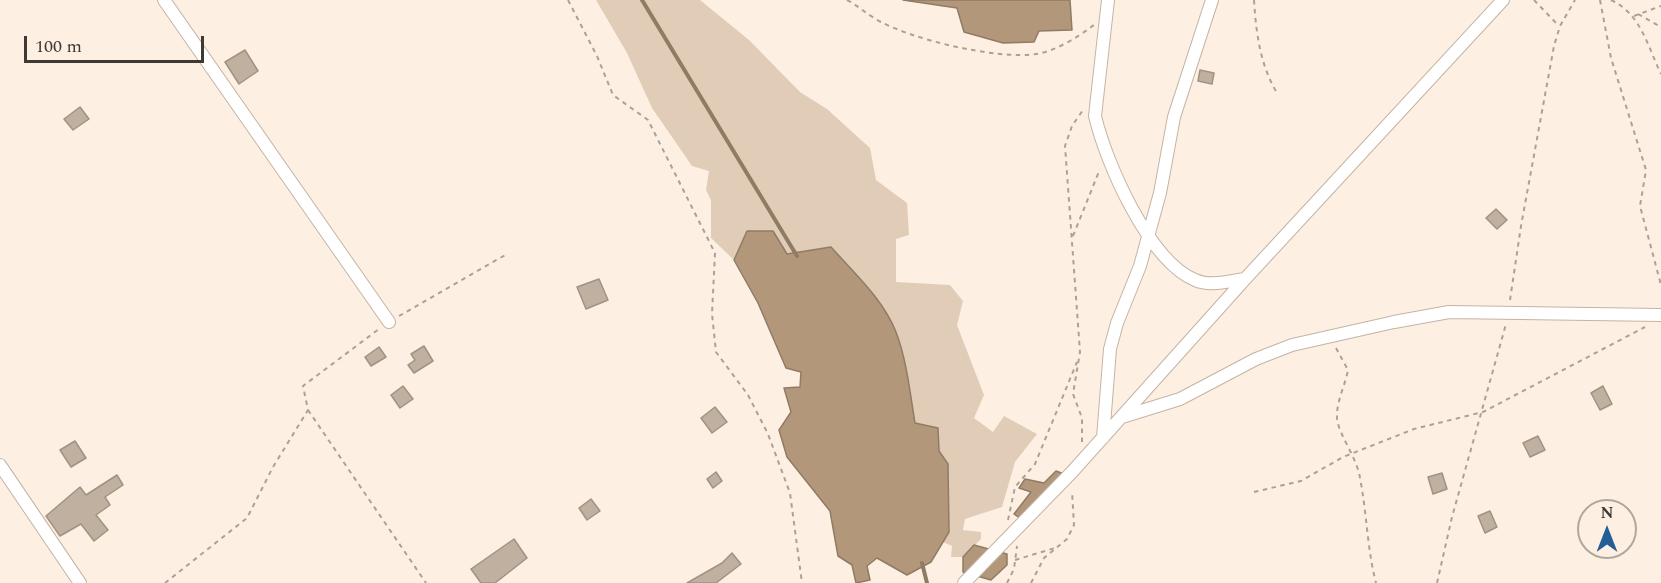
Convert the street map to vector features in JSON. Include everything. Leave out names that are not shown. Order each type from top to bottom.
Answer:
[{"type":"street","points":[[164,0],[389,322]]},
{"type":"street","points":[[1108,0],[1095,116],[1105,146],[1134,211],[1148,236],[1183,274],[1197,281],[1212,284],[1245,279]]},
{"type":"street","points":[[1103,438],[1110,349],[1117,323],[1140,266],[1160,193],[1174,117],[1212,0]]},
{"type":"street","points":[[964,583],[1072,472],[1245,279],[1503,0]]},
{"type":"street","points":[[1121,418],[1180,399],[1256,359],[1283,349],[1328,336],[1449,312],[1661,315]]},
{"type":"street","points":[[0,465],[80,583]]},
{"type":"path","points":[[568,0],[597,56],[613,95],[648,120],[714,253],[712,314],[716,352],[748,395],[768,434],[790,493],[802,583]]},
{"type":"path","points":[[847,0],[874,19],[916,36],[952,46],[1010,54],[1035,54],[1049,50],[1091,27],[1107,13]]},
{"type":"path","points":[[1254,0],[1259,46],[1266,71],[1277,93]]},
{"type":"path","points":[[1534,0],[1560,26]]},
{"type":"path","points":[[1437,583],[1452,517],[1484,412],[1509,314],[1521,226],[1560,26],[1575,0]]},
{"type":"path","points":[[1600,0],[1611,58],[1646,170],[1640,206],[1661,285]]},
{"type":"path","points":[[1611,0],[1661,27]]},
{"type":"path","points":[[1636,15],[1661,6]]},
{"type":"path","points":[[1636,15],[1661,74]]},
{"type":"path","points":[[1082,443],[1082,418],[1073,394],[1079,357],[1073,237],[1065,146],[1072,126],[1084,108]]},
{"type":"path","points":[[1073,237],[1104,159],[1105,146]]},
{"type":"path","points":[[426,583],[308,410],[303,386],[389,322],[507,254]]},
{"type":"path","points":[[1254,492],[1301,481],[1353,454],[1414,429],[1484,412],[1650,325]]},
{"type":"path","points":[[1328,336],[1348,370],[1337,406],[1337,421],[1353,454],[1360,478],[1368,551],[1376,583]]},
{"type":"path","points":[[1003,543],[1012,495],[1022,478],[1035,464],[1079,357]]},
{"type":"path","points":[[165,583],[248,518],[273,467],[308,410]]},
{"type":"path","points":[[1031,583],[1044,558],[1067,539],[1074,525],[1072,472]]},
{"type":"path","points":[[1007,583],[1014,569],[1022,524]]},
{"type":"path","points":[[1015,560],[1057,547]]},
{"type":"shaded area","points":[[596,0],[700,0],[749,40],[800,92],[827,109],[870,148],[876,180],[907,203],[909,235],[896,239],[896,282],[950,285],[963,301],[957,325],[984,395],[974,418],[993,432],[1004,416],[1037,434],[1015,462],[1002,507],[965,519],[963,530],[981,532],[981,539],[963,557],[951,557],[952,546],[943,542],[949,532],[948,464],[939,451],[938,428],[915,423],[905,366],[831,247],[787,254],[747,231],[734,260],[711,238],[711,200],[706,190],[709,171],[692,166],[652,108],[627,53]]},
{"type":"shaded area","points":[[903,0],[1070,0],[1072,30],[1039,31],[1034,42],[1003,43],[964,32],[957,8]]},
{"type":"shaded area","points":[[747,231],[773,231],[787,254],[831,247],[884,308],[896,332],[908,377],[915,423],[938,428],[939,451],[948,464],[949,532],[931,562],[907,575],[877,558],[867,566],[870,580],[856,583],[852,565],[838,556],[830,511],[787,457],[779,430],[791,412],[784,388],[800,387],[801,372],[786,368],[758,303],[734,260]]},
{"type":"shaded area","points":[[1056,471],[1064,474],[1061,492],[1043,507],[1021,519],[1014,514],[1031,492],[1019,488],[1025,479],[1044,483]]},
{"type":"shaded area","points":[[974,545],[1007,554],[1007,565],[991,580],[963,572],[963,557]]},
{"type":"building","points":[[245,50],[258,71],[239,84],[225,62]]},
{"type":"building","points":[[1200,70],[1214,73],[1212,84],[1198,81]]},
{"type":"building","points":[[80,107],[89,119],[73,130],[64,119]]},
{"type":"building","points":[[1496,209],[1507,220],[1497,229],[1486,218]]},
{"type":"building","points":[[599,279],[608,300],[586,309],[577,287]]},
{"type":"building","points":[[424,346],[433,361],[414,373],[408,365],[415,360],[411,354]]},
{"type":"building","points":[[379,347],[386,357],[371,366],[365,357]]},
{"type":"building","points":[[403,386],[413,399],[400,408],[391,395]]},
{"type":"building","points":[[1603,386],[1612,404],[1600,410],[1591,393]]},
{"type":"building","points":[[715,407],[727,422],[712,433],[701,418]]},
{"type":"building","points":[[1538,436],[1545,450],[1530,457],[1523,443]]},
{"type":"building","points":[[75,441],[86,458],[71,467],[60,450]]},
{"type":"building","points":[[716,472],[722,481],[713,488],[707,479]]},
{"type":"building","points":[[1442,473],[1447,489],[1433,494],[1428,477]]},
{"type":"building","points":[[117,475],[123,485],[105,497],[110,505],[96,515],[108,530],[94,541],[81,524],[60,536],[46,516],[80,487],[86,495]]},
{"type":"building","points":[[591,499],[600,511],[587,520],[579,508]]},
{"type":"building","points":[[1490,511],[1497,527],[1485,533],[1478,516]]},
{"type":"building","points":[[514,539],[527,558],[495,583],[481,583],[471,569]]},
{"type":"building","points":[[732,553],[741,564],[716,583],[687,583],[722,563]]},
{"type":"waterway","points":[[642,0],[797,256]]},
{"type":"waterway","points":[[922,563],[927,583]]}]
